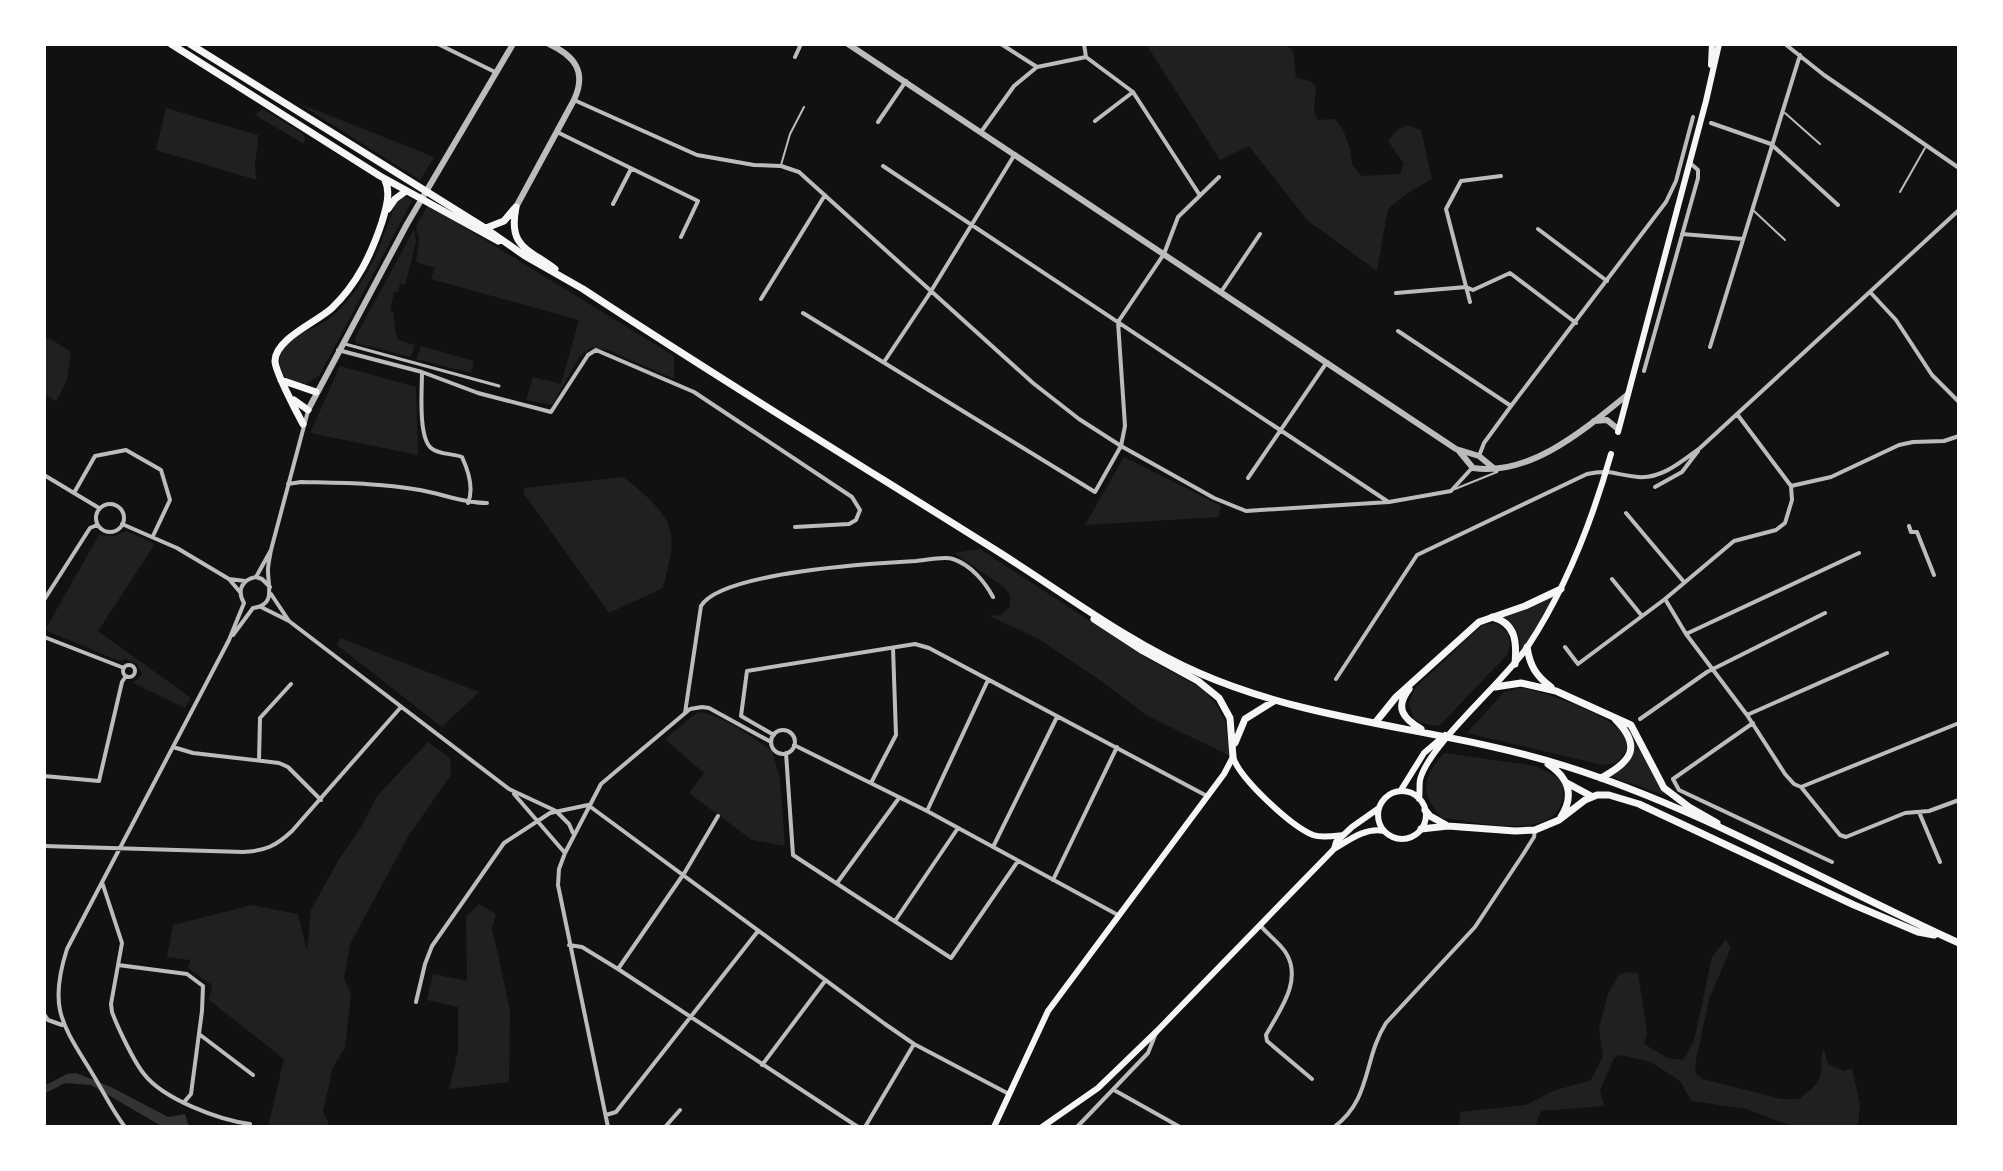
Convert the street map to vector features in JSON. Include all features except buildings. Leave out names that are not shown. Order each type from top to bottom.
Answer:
[{"type":"highway","points":[[171,44],[380,176],[485,228],[525,256]]},
{"type":"highway","points":[[190,44],[412,190]]},
{"type":"highway","points":[[303,424],[281,380],[275,359],[280,347],[324,315],[354,284],[372,252],[385,214],[389,188],[380,176]]},
{"type":"highway","points":[[385,214],[395,199],[412,190]]},
{"type":"highway","points":[[431,199],[583,289],[1137,640],[1196,672],[1274,701],[1539,758],[1601,778],[1728,832],[1959,943]]},
{"type":"highway","points":[[485,228],[504,221],[516,207]]},
{"type":"highway","points":[[516,207],[512,229],[516,239],[583,289]]},
{"type":"highway","points":[[281,380],[316,392]]},
{"type":"highway","points":[[292,398],[308,410]]},
{"type":"highway","points":[[1051,586],[1143,651],[1207,687],[1227,710],[1232,730],[1233,757]]},
{"type":"highway","points":[[1375,723],[1396,697],[1479,622],[1561,589]]},
{"type":"highway","points":[[1490,616],[1504,620],[1514,633],[1515,664]]},
{"type":"highway","points":[[1527,647],[1536,675],[1556,691]]},
{"type":"highway","points":[[1418,677],[1404,696],[1402,711],[1407,720],[1430,733]]},
{"type":"highway","points":[[1495,687],[1521,683],[1556,691],[1627,723],[1635,730],[1660,782],[1669,793],[1728,832]]},
{"type":"highway","points":[[1233,757],[1236,737],[1245,719],[1274,701]]},
{"type":"highway","points":[[1601,778],[1622,766],[1631,749],[1629,735],[1613,718]]},
{"type":"highway","points":[[1539,758],[1560,773],[1567,783],[1591,796],[1609,795],[1639,804],[1854,905],[1918,932],[1944,937]]},
{"type":"highway","points":[[1559,820],[1568,802],[1567,783]]},
{"type":"highway","points":[[1421,829],[1448,826],[1535,830],[1559,820],[1591,796]]},
{"type":"highway","points":[[1425,810],[1448,826]]},
{"type":"main road","points":[[1706,101],[1712,44]]},
{"type":"main road","points":[[1618,430],[1719,44]]},
{"type":"main road","points":[[1334,849],[1358,835],[1379,829],[1403,839],[1421,829],[1425,810],[1419,799],[1421,778],[1433,756],[1527,647],[1561,589],[1611,454]]},
{"type":"main road","points":[[1042,1127],[1098,1088],[1157,1031],[1334,849],[1343,835],[1379,808],[1388,795],[1401,790],[1424,753],[1466,717]]},
{"type":"main road","points":[[994,1127],[1048,1011],[1224,774],[1233,757]]},
{"type":"main road","points":[[1233,757],[1251,786],[1305,831],[1316,837],[1343,835]]},
{"type":"main road","points":[[1401,790],[1419,799]]},
{"type":"main road","points":[[1379,808],[1384,831]]},
{"type":"street","points":[[438,44],[497,73]]},
{"type":"street","points":[[122,524],[153,536],[229,579],[240,592],[244,603],[253,608],[268,602],[271,550],[308,410],[407,224],[513,44]]},
{"type":"street","points":[[516,207],[574,100],[580,82],[577,63],[571,56],[549,44]]},
{"type":"street","points":[[795,57],[801,44]]},
{"type":"street","points":[[848,44],[1475,462],[1499,470],[1550,450],[1627,395]]},
{"type":"street","points":[[1001,44],[1037,67]]},
{"type":"street","points":[[1084,44],[1086,57],[1133,92],[1199,194]]},
{"type":"street","points":[[1785,44],[1959,168]]},
{"type":"street","points":[[1710,347],[1800,55]]},
{"type":"street","points":[[981,132],[1014,86],[1037,67],[1086,57]]},
{"type":"street","points":[[878,122],[906,81]]},
{"type":"street","points":[[1095,121],[1133,92]]},
{"type":"street","points":[[574,100],[697,155],[754,165],[781,166],[799,172],[1033,383],[1079,419],[1214,498],[1246,511],[1389,502],[1454,489],[1511,406],[1666,202],[1676,181],[1693,117]]},
{"type":"street","points":[[1711,123],[1771,144],[1838,205]]},
{"type":"street","points":[[557,132],[698,201],[681,237]]},
{"type":"street","points":[[884,362],[1015,154]]},
{"type":"street","points":[[1644,371],[1699,173],[1690,163]]},
{"type":"street","points":[[883,166],[1389,502]]},
{"type":"street","points":[[613,204],[631,169]]},
{"type":"street","points":[[1470,302],[1446,209],[1461,181],[1501,176]]},
{"type":"street","points":[[803,313],[1095,492],[1121,446],[1125,426],[1118,322],[1164,254],[1178,217],[1219,177]]},
{"type":"street","points":[[761,299],[825,195]]},
{"type":"street","points":[[1336,679],[1417,555],[1587,474],[1606,470],[1641,477],[1670,470],[1700,448],[1959,210]]},
{"type":"street","points":[[1538,229],[1607,281]]},
{"type":"street","points":[[1221,292],[1260,234]]},
{"type":"street","points":[[1682,234],[1743,239]]},
{"type":"street","points":[[1396,293],[1466,287],[1473,290],[1510,273],[1576,323]]},
{"type":"street","points":[[1870,292],[1896,320],[1932,375],[1959,402]]},
{"type":"street","points":[[1398,331],[1511,406]]},
{"type":"street","points":[[340,346],[478,393],[551,412],[588,355],[596,350],[694,392],[838,487],[852,497],[860,510],[856,520],[849,524],[795,527]]},
{"type":"street","points":[[340,346],[499,386]]},
{"type":"street","points":[[1248,478],[1327,362]]},
{"type":"street","points":[[422,372],[424,437],[435,451],[462,457],[470,482],[471,497],[468,503]]},
{"type":"street","points":[[1565,647],[1578,664],[1665,599],[1734,541],[1776,530],[1785,523],[1792,500],[1791,486],[1737,414]]},
{"type":"street","points":[[1594,421],[1607,420],[1618,430]]},
{"type":"street","points":[[1791,486],[1831,477],[1899,445],[1944,441],[1959,436]]},
{"type":"street","points":[[1655,487],[1682,472],[1700,448]]},
{"type":"street","points":[[74,493],[95,456],[126,450],[161,470],[164,475],[170,500],[153,536]]},
{"type":"street","points":[[44,475],[99,508]]},
{"type":"street","points":[[288,484],[394,486],[468,503],[487,503]]},
{"type":"street","points":[[110,504],[118,507],[124,516],[119,528],[108,532],[97,525],[99,508],[110,504]]},
{"type":"street","points":[[1626,513],[1684,582]]},
{"type":"street","points":[[44,600],[90,528],[97,525]]},
{"type":"street","points":[[1909,526],[1911,532],[1917,532],[1934,575]]},
{"type":"street","points":[[229,579],[245,581],[256,577],[271,550]]},
{"type":"street","points":[[1686,634],[1859,553]]},
{"type":"street","points":[[685,713],[701,606],[704,600],[718,591],[785,574],[847,565],[953,559],[984,580],[993,597]]},
{"type":"street","points":[[256,577],[267,583],[289,621]]},
{"type":"street","points":[[1612,579],[1642,616]]},
{"type":"street","points":[[240,592],[245,581]]},
{"type":"street","points":[[1665,599],[1686,634],[1753,723],[1785,774],[1801,787],[1843,837],[1905,813],[1959,800]]},
{"type":"street","points":[[125,1127],[63,1025],[58,996],[60,972],[67,949],[229,640],[244,603]]},
{"type":"street","points":[[261,607],[289,621],[509,789],[556,811],[573,833]]},
{"type":"street","points":[[229,640],[253,608]]},
{"type":"street","points":[[1640,719],[1714,669],[1825,613]]},
{"type":"street","points":[[44,637],[124,668],[132,665],[136,670],[131,677],[126,676]]},
{"type":"street","points":[[774,735],[741,716],[747,671],[922,645],[1207,796]]},
{"type":"street","points":[[871,783],[896,735],[893,647]]},
{"type":"street","points":[[1747,715],[1887,653]]},
{"type":"street","points":[[44,776],[99,781],[126,676],[124,668]]},
{"type":"street","points":[[927,811],[988,680]]},
{"type":"street","points":[[259,760],[259,722],[291,684]]},
{"type":"street","points":[[44,846],[257,852],[279,844],[401,707]]},
{"type":"street","points":[[608,1125],[558,885],[559,869],[573,833],[601,784],[695,708],[709,708],[771,742],[776,752],[786,753]]},
{"type":"street","points":[[993,847],[1057,717]]},
{"type":"street","points":[[1753,723],[1673,779],[1679,790],[1832,862]]},
{"type":"street","points":[[1801,787],[1959,723]]},
{"type":"street","points":[[771,742],[781,730],[794,738],[794,745],[786,753],[793,855],[951,958],[1018,861]]},
{"type":"street","points":[[794,745],[927,811],[1118,915]]},
{"type":"street","points":[[173,747],[193,753],[279,763],[288,767],[321,800]]},
{"type":"street","points":[[1053,880],[1117,747]]},
{"type":"street","points":[[509,789],[565,853]]},
{"type":"street","points":[[837,883],[899,797]]},
{"type":"street","points":[[416,1002],[425,964],[438,937],[504,843],[556,811],[588,805],[914,1044],[1009,1094]]},
{"type":"street","points":[[1919,812],[1940,862]]},
{"type":"street","points":[[618,969],[683,875],[718,816]]},
{"type":"street","points":[[895,921],[958,828]]},
{"type":"street","points":[[1334,1127],[1354,1109],[1375,1045],[1386,1023],[1475,927],[1534,837],[1535,830]]},
{"type":"street","points":[[102,882],[122,943],[111,1004],[115,1020],[143,1074],[173,1098],[214,1116],[250,1124]]},
{"type":"street","points":[[1260,925],[1285,951],[1292,973],[1292,986],[1266,1035],[1267,1041],[1312,1079]]},
{"type":"street","points":[[606,1115],[616,1112],[758,931]]},
{"type":"street","points":[[569,945],[582,947],[618,969],[858,1127]]},
{"type":"street","points":[[118,965],[187,974],[203,986],[191,1094],[185,1101]]},
{"type":"street","points":[[762,1065],[825,981]]},
{"type":"street","points":[[44,1014],[48,1020],[63,1025]]},
{"type":"street","points":[[1077,1127],[1148,1053],[1157,1031]]},
{"type":"street","points":[[199,1034],[253,1075]]},
{"type":"street","points":[[865,1127],[914,1044]]},
{"type":"street","points":[[1114,1090],[1180,1127]]},
{"type":"street","points":[[665,1127],[680,1110]]},
{"type":"lane","points":[[781,166],[790,134],[804,107]]},
{"type":"lane","points":[[1782,111],[1820,144]]},
{"type":"lane","points":[[1900,192],[1928,145]]},
{"type":"lane","points":[[1752,209],[1785,240]]},
{"type":"lane","points":[[1454,489],[1499,470]]},
{"type":"shaded area","points":[[1146,44],[1284,44],[1293,50],[1296,78],[1310,81],[1316,86],[1314,112],[1318,120],[1334,119],[1338,123],[1347,140],[1352,165],[1362,176],[1400,174],[1404,164],[1388,141],[1397,130],[1407,125],[1421,130],[1432,179],[1388,209],[1377,271],[1307,220],[1249,146],[1220,160]]},
{"type":"shaded area","points":[[298,103],[434,157],[420,180]]},
{"type":"shaded area","points":[[166,108],[258,135],[257,180],[156,150]]},
{"type":"shaded area","points":[[263,109],[302,133],[304,144],[255,115]]},
{"type":"shaded area","points":[[407,197],[412,201],[319,376],[306,384],[286,379],[280,364],[283,349],[292,339],[325,322],[354,293],[377,251],[395,204]]},
{"type":"shaded area","points":[[428,205],[674,356],[674,379],[608,350],[590,348],[580,356],[552,405],[526,400],[533,377],[561,384],[579,320],[431,279],[435,268],[416,262],[419,240],[416,226]]},
{"type":"shaded area","points":[[414,229],[416,241],[405,285],[400,284],[398,292],[394,292],[390,311],[394,313],[398,340],[415,345],[411,357],[356,343],[355,338]]},
{"type":"shaded area","points":[[44,337],[71,352],[67,380],[56,401],[44,394]]},
{"type":"shaded area","points":[[421,346],[474,361],[471,373],[416,359]]},
{"type":"shaded area","points":[[340,366],[416,387],[418,455],[310,433]]},
{"type":"shaded area","points":[[1124,457],[1221,506],[1219,517],[1085,525]]},
{"type":"shaded area","points":[[623,477],[663,515],[670,530],[671,552],[663,588],[609,613],[524,494],[524,488]]},
{"type":"shaded area","points":[[126,531],[155,544],[98,631],[191,698],[185,708],[133,683],[142,674],[137,664],[125,659],[119,661],[45,630],[99,535],[115,536]]},
{"type":"shaded area","points":[[980,549],[1148,659],[1203,689],[1225,721],[1230,756],[1146,715],[1039,639],[990,616],[1001,615],[1010,607],[1010,595],[1004,587],[954,553]]},
{"type":"shaded area","points":[[1556,594],[1519,656],[1518,634],[1504,617]]},
{"type":"shaded area","points":[[1495,623],[1509,636],[1510,646],[1506,656],[1439,726],[1414,719],[1409,703],[1415,688],[1482,625]]},
{"type":"shaded area","points":[[340,638],[479,692],[442,727],[337,645]]},
{"type":"shaded area","points":[[1520,688],[1562,700],[1611,723],[1627,741],[1624,753],[1616,763],[1603,765],[1467,733],[1504,692]]},
{"type":"shaded area","points":[[698,712],[727,722],[772,751],[780,778],[785,846],[752,840],[689,793],[704,773],[665,739]]},
{"type":"shaded area","points":[[1625,724],[1667,796],[1610,776],[1626,764],[1635,747]]},
{"type":"shaded area","points":[[428,742],[450,758],[451,775],[409,835],[350,944],[344,978],[351,994],[345,1048],[333,1067],[323,1111],[330,1127],[268,1127],[284,1059],[209,1000],[212,985],[188,968],[190,960],[167,957],[173,925],[252,905],[298,914],[307,951],[311,910],[339,859],[360,829],[377,796]]},
{"type":"shaded area","points":[[1444,753],[1536,766],[1562,780],[1562,801],[1554,815],[1540,823],[1521,826],[1442,818],[1430,802],[1426,787],[1431,771]]},
{"type":"shaded area","points":[[479,904],[496,914],[492,928],[510,1009],[509,1082],[449,1089],[458,1051],[458,1007],[427,1000],[433,974],[467,981],[466,917]]},
{"type":"shaded area","points":[[1726,939],[1731,948],[1709,999],[1695,1073],[1703,1079],[1781,1099],[1799,1099],[1819,1079],[1824,1049],[1828,1064],[1844,1071],[1852,1068],[1860,1104],[1858,1127],[1794,1127],[1747,1109],[1691,1101],[1680,1081],[1651,1062],[1620,1055],[1614,1058],[1600,1090],[1604,1106],[1541,1111],[1535,1127],[1459,1127],[1460,1112],[1526,1105],[1553,1091],[1591,1080],[1603,1057],[1599,1029],[1607,996],[1618,976],[1626,972],[1638,973],[1647,1033],[1644,1044],[1668,1058],[1683,1060],[1694,1041],[1712,957]]},
{"type":"shaded area","points":[[76,1073],[111,1087],[168,1117],[185,1114],[189,1127],[163,1127],[91,1085],[65,1083],[44,1094],[44,1086],[67,1074]]}]
